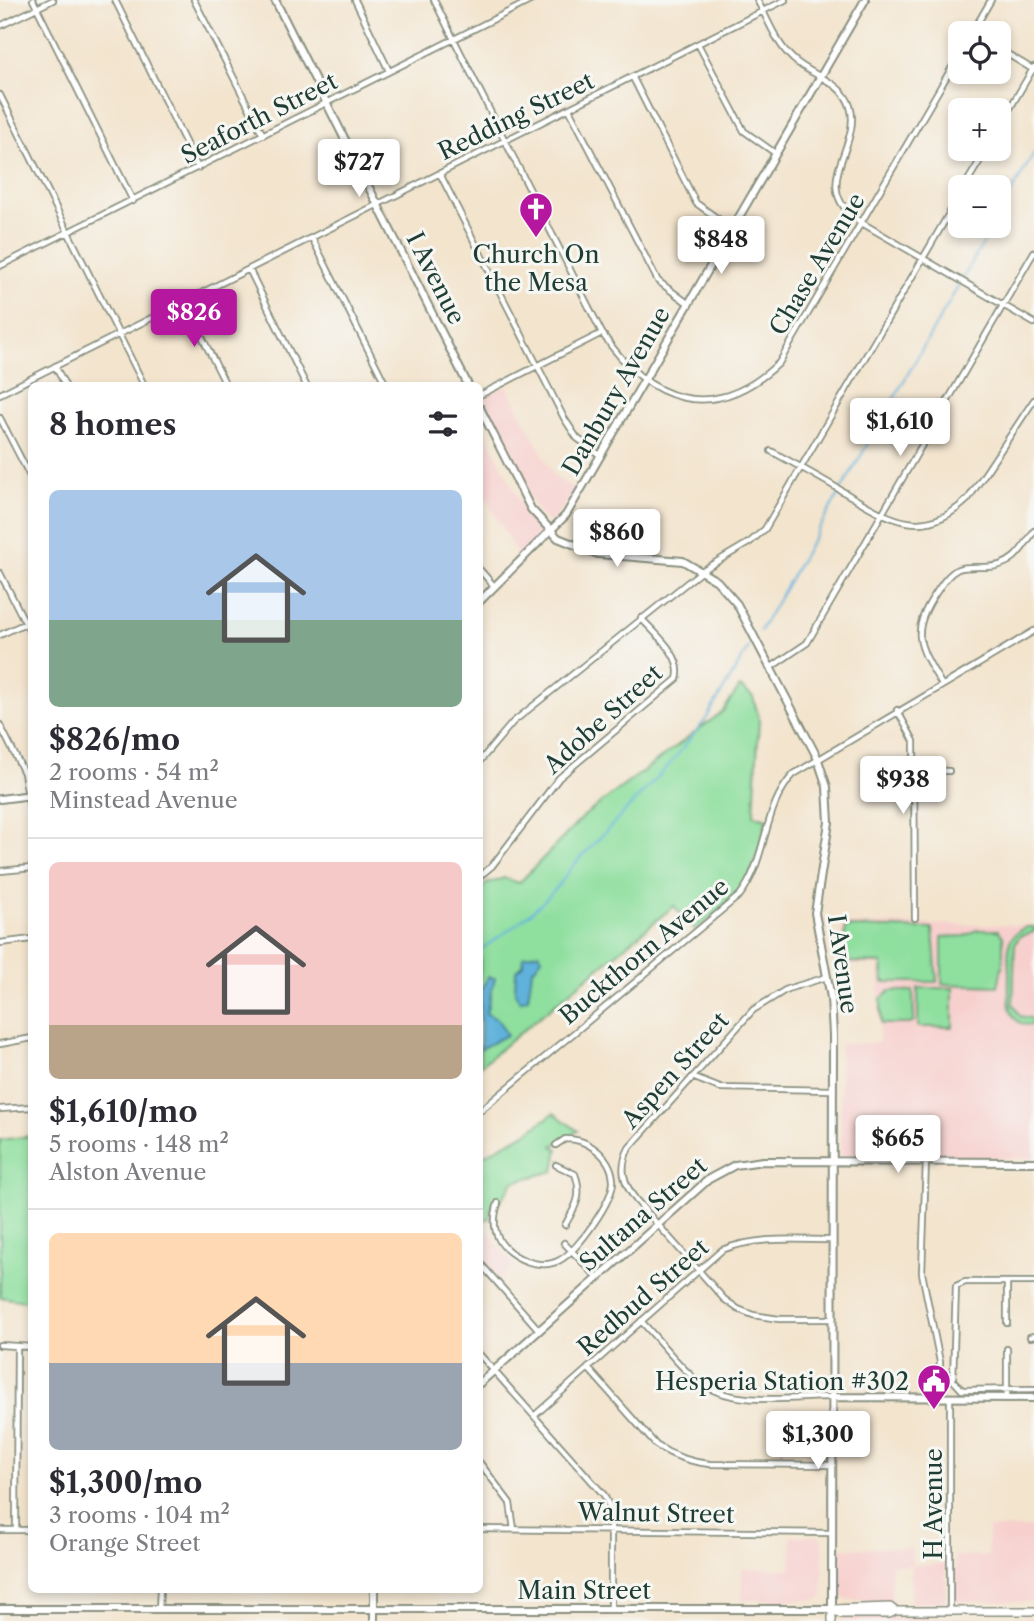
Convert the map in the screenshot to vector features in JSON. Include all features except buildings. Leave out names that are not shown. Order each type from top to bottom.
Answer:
[{"type":"main road","name":"I Avenue","points":[[275,0],[466,382]]},
{"type":"main road","name":"Danbury Avenue","points":[[483,598],[566,515],[864,1]]},
{"type":"main road","name":"I Avenue","points":[[483,414],[531,509],[550,532],[568,544],[587,551],[665,557],[703,570],[732,596],[817,757],[830,802],[815,913],[833,1017],[832,1621]]},
{"type":"main road","points":[[0,799],[28,795]]},
{"type":"main road","name":"Sultana Street","points":[[483,1380],[709,1179],[735,1165],[763,1161],[1034,1162]]},
{"type":"main road","points":[[833,1397],[1034,1398]]},
{"type":"main road","points":[[374,1593],[374,1621]]},
{"type":"main road","name":"Main Street","points":[[0,1609],[832,1609],[841,1614],[890,1614],[895,1611],[1034,1611]]},
{"type":"street","points":[[33,0],[133,201]]},
{"type":"street","points":[[0,26],[53,0]]},
{"type":"street","points":[[115,0],[198,168]]},
{"type":"street","points":[[194,0],[263,135]]},
{"type":"street","points":[[355,0],[389,71]]},
{"type":"street","name":"Chase Avenue","points":[[434,0],[602,333],[620,360],[680,397],[698,401],[716,401],[738,394],[760,381],[779,363],[948,74]]},
{"type":"street","points":[[514,0],[517,7]]},
{"type":"street","name":"Seaforth Street","points":[[2,265],[532,0]]},
{"type":"street","points":[[757,0],[776,40],[795,61],[844,94],[851,109],[852,128],[838,164],[837,189],[844,208],[862,223],[1034,323]]},
{"type":"street","name":"Redding Street","points":[[0,394],[785,0]]},
{"type":"street","points":[[979,21],[991,0]]},
{"type":"street","points":[[698,44],[744,131],[775,153]]},
{"type":"street","points":[[1011,56],[1034,69],[1011,107]]},
{"type":"street","points":[[633,78],[696,203],[732,229]]},
{"type":"street","points":[[0,94],[142,382]]},
{"type":"street","points":[[569,109],[658,281],[690,304]]},
{"type":"street","points":[[440,174],[577,438],[601,456]]},
{"type":"street","points":[[483,757],[513,722],[641,618],[703,570],[750,542],[765,529],[948,215]]},
{"type":"street","points":[[312,238],[384,382]]},
{"type":"street","points":[[771,668],[807,643],[1034,252]]},
{"type":"street","points":[[0,258],[2,265]]},
{"type":"street","points":[[249,269],[305,382]]},
{"type":"street","points":[[184,301],[224,382]]},
{"type":"street","points":[[483,394],[602,333]]},
{"type":"street","points":[[55,366],[63,382]]},
{"type":"street","points":[[771,451],[881,515],[904,523],[923,524],[955,512],[968,499],[1034,400]]},
{"type":"street","points":[[0,418],[28,472]]},
{"type":"street","points":[[942,685],[921,649],[918,631],[925,610],[947,578],[958,569],[1006,564],[1017,556],[1034,531]]},
{"type":"street","points":[[0,573],[28,629]]},
{"type":"street","points":[[483,573],[494,586]]},
{"type":"street","name":"Adobe Street","points":[[483,874],[492,866],[559,778],[677,679],[680,671],[676,659],[641,618]]},
{"type":"street","points":[[0,635],[28,622]]},
{"type":"street","name":"Buckthorn Avenue","points":[[483,1109],[740,895],[756,870],[781,790],[794,774],[817,757],[1034,631]]},
{"type":"street","points":[[897,710],[914,741],[915,918]]},
{"type":"street","points":[[0,725],[24,773],[28,788]]},
{"type":"street","points":[[916,770],[949,771]]},
{"type":"street","points":[[0,872],[28,868]]},
{"type":"street","points":[[0,943],[28,940]]},
{"type":"street","name":"Aspen Street","points":[[827,977],[800,984],[766,1000],[738,1025],[629,1147],[623,1159],[626,1186],[657,1225],[724,1299],[753,1315],[833,1319]]},
{"type":"street","points":[[0,1044],[28,1039]]},
{"type":"street","points":[[692,1077],[720,1088],[833,1090]]},
{"type":"street","points":[[0,1109],[28,1107]]},
{"type":"street","points":[[498,1203],[494,1224],[498,1239],[508,1251],[528,1262],[546,1264],[560,1260],[571,1250],[599,1215],[613,1182],[607,1158],[585,1142],[565,1139],[556,1145]]},
{"type":"street","points":[[926,1161],[922,1273],[940,1362],[937,1398]]},
{"type":"street","points":[[556,1165],[575,1174],[580,1186],[578,1203],[565,1225]]},
{"type":"street","name":"Redbud Street","points":[[534,1416],[722,1250],[742,1242],[833,1240]]},
{"type":"street","points":[[564,1243],[598,1278]]},
{"type":"street","points":[[483,1267],[539,1330]]},
{"type":"street","points":[[1034,1282],[965,1282],[956,1286],[953,1367],[955,1384],[962,1390],[1034,1390]]},
{"type":"street","points":[[1007,1282],[1007,1323]]},
{"type":"street","points":[[641,1321],[696,1380],[723,1394],[741,1397],[833,1397]]},
{"type":"street","points":[[0,1345],[28,1347]]},
{"type":"street","points":[[16,1530],[17,1346]]},
{"type":"street","points":[[1007,1349],[1007,1398]]},
{"type":"street","points":[[483,1358],[604,1495],[611,1510],[611,1609]]},
{"type":"street","points":[[588,1368],[656,1445],[680,1458],[710,1464],[832,1465]]},
{"type":"street","name":"H Avenue","points":[[950,1398],[950,1611]]},
{"type":"street","points":[[483,1467],[510,1503],[514,1529]]},
{"type":"street","name":"Walnut Street","points":[[483,1529],[831,1533]]},
{"type":"street","points":[[0,1530],[28,1530]]},
{"type":"street","points":[[159,1609],[160,1593]]},
{"type":"shaded area","points":[[507,386],[554,476],[576,490],[552,522],[548,523],[537,511],[483,398]]},
{"type":"shaded area","points":[[483,426],[520,502],[542,533],[519,558],[483,492]]},
{"type":"shaded area","points":[[842,924],[1034,925],[1034,1158],[841,1156],[840,1044],[879,1043],[879,965],[841,965]]},
{"type":"shaded area","points":[[483,1220],[486,1221],[485,1228],[515,1266],[499,1281],[483,1262]]},
{"type":"shaded area","points":[[988,1528],[1034,1528],[1034,1602],[955,1601],[955,1556],[988,1556]]},
{"type":"shaded area","points":[[791,1536],[819,1536],[823,1540],[823,1596],[818,1600],[742,1600],[742,1569],[791,1569]]},
{"type":"shaded area","points":[[841,1548],[911,1548],[912,1565],[946,1564],[946,1601],[911,1603],[911,1565],[891,1565],[891,1602],[845,1599],[840,1594]]},
{"type":"shaded area","points":[[845,1618],[1034,1618],[1034,1621],[841,1621]]},
{"type":"green space","points":[[740,687],[753,697],[759,719],[754,815],[767,819],[756,858],[744,884],[737,894],[695,930],[674,906],[483,1064],[483,888],[504,878],[519,883],[585,815],[722,712]]},
{"type":"green space","points":[[845,927],[933,929],[937,982],[883,982],[882,963],[847,962],[844,959]]},
{"type":"green space","points":[[1034,927],[1034,932],[1020,936],[1015,944],[1013,1004],[1020,1016],[1034,1019],[1034,1025],[1017,1021],[1009,1000],[1010,941],[1017,932]]},
{"type":"green space","points":[[977,930],[998,930],[1003,936],[1003,963],[998,986],[942,984],[942,937],[965,936]]},
{"type":"green space","points":[[918,988],[953,988],[953,1027],[918,1027]]},
{"type":"green space","points":[[890,991],[913,991],[914,1021],[910,1024],[881,1024],[881,999]]},
{"type":"green space","points":[[554,1113],[578,1131],[553,1146],[558,1149],[554,1171],[513,1182],[500,1202],[493,1201],[489,1219],[483,1220],[483,1155],[528,1132]]},
{"type":"green space","points":[[28,1136],[28,1302],[0,1297],[0,1140]]},
{"type":"water","points":[[539,952],[542,958],[532,971],[528,998],[520,1001],[515,993],[516,970],[523,965],[524,956]]},
{"type":"water","points":[[488,977],[495,978],[486,1013],[498,1020],[507,1035],[483,1047],[483,986]]},
{"type":"waterway","points":[[1011,193],[1034,153]]},
{"type":"waterway","points":[[760,631],[986,238]]},
{"type":"waterway","points":[[483,948],[542,903],[572,867],[671,763],[706,719],[749,647]]},
{"type":"place","name":"Church On the Mesa","points":[[536,239]]},
{"type":"place","name":"Hesperia Station #302","points":[[934,1411]]}]
